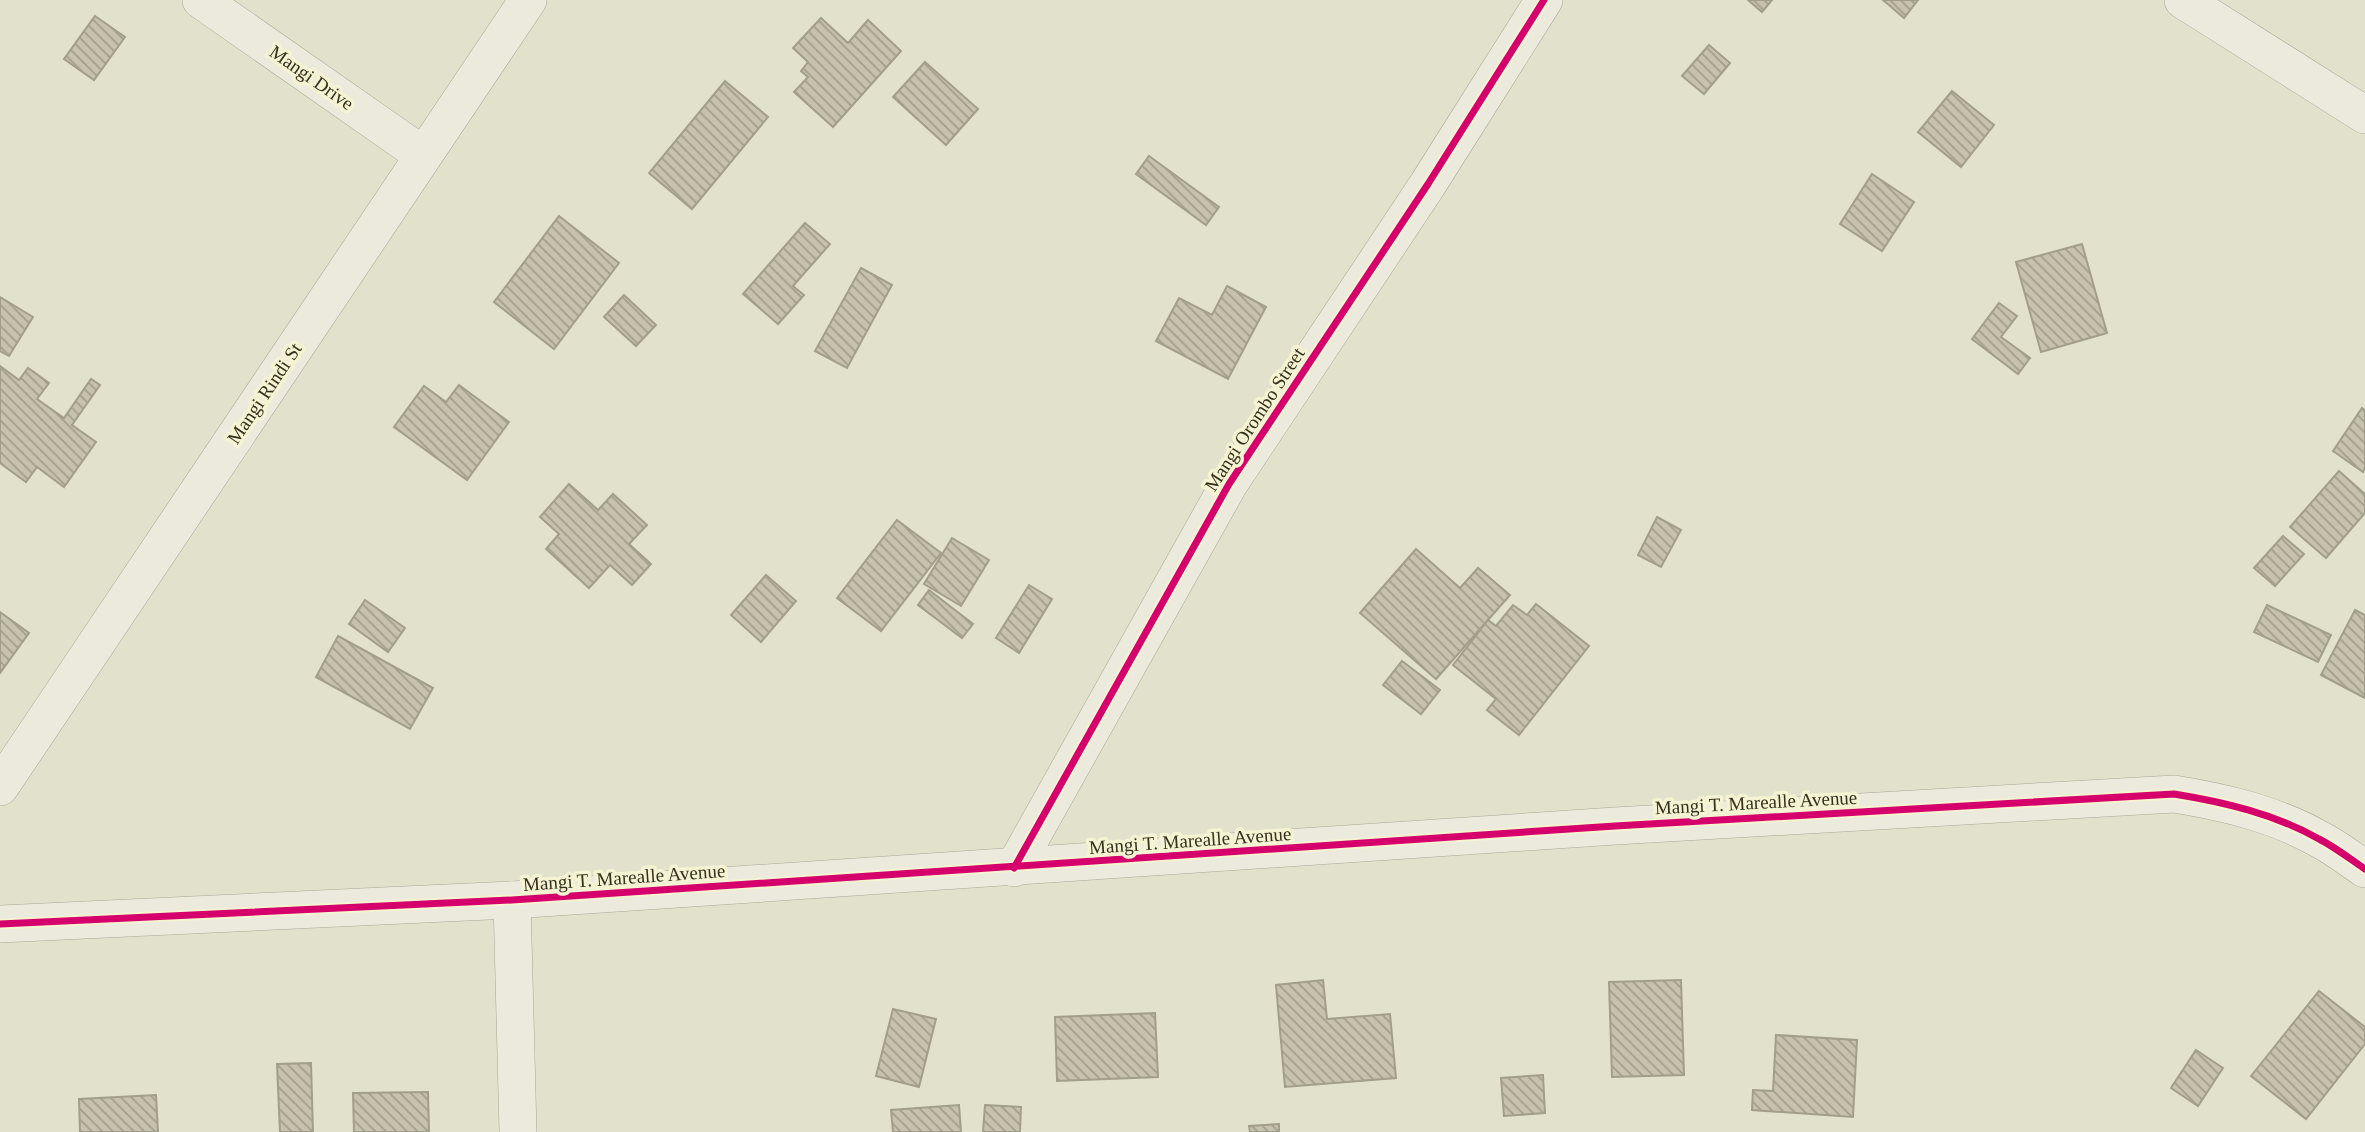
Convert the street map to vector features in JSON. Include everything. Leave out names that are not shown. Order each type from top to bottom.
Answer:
[{"type":"street","name":"Mangi Drive","points":[[201,0],[424,155]]},
{"type":"street","name":"Mangi Rindi St","points":[[0,787],[528,0]]},
{"type":"street","name":"Mangi Orombo Street","points":[[1014,868],[1229,484],[1428,184],[1544,0]]},
{"type":"street","points":[[2192,2],[2365,116]]},
{"type":"street","name":"Mangi T. Marealle Avenue","points":[[0,923],[512,900],[1601,827],[2174,794],[2219,801],[2272,818],[2319,839],[2365,869]]},
{"type":"street","points":[[512,900],[518,1132]]},
{"type":"building","points":[[1748,0],[1772,0],[1762,12]]},
{"type":"building","points":[[1883,0],[1918,0],[1904,18]]},
{"type":"building","points":[[95,16],[125,37],[94,80],[64,59]]},
{"type":"building","points":[[821,18],[848,43],[868,20],[901,51],[833,127],[794,92],[808,77],[801,71],[808,62],[793,48]]},
{"type":"building","points":[[1709,45],[1730,63],[1704,94],[1682,76]]},
{"type":"building","points":[[925,62],[978,109],[946,145],[893,97]]},
{"type":"building","points":[[725,81],[768,117],[692,209],[649,173]]},
{"type":"building","points":[[1952,91],[1994,125],[1961,167],[1918,132]]},
{"type":"building","points":[[1149,156],[1219,207],[1206,225],[1136,174]]},
{"type":"building","points":[[1872,174],[1914,202],[1882,251],[1840,224]]},
{"type":"building","points":[[559,216],[619,263],[554,349],[494,302]]},
{"type":"building","points":[[805,223],[830,244],[793,286],[804,295],[778,324],[743,294]]},
{"type":"building","points":[[2082,244],[2107,333],[2041,352],[2016,262]]},
{"type":"building","points":[[861,268],[892,285],[847,368],[815,351]]},
{"type":"building","points":[[1227,286],[1266,307],[1228,379],[1156,341],[1179,298],[1212,315]]},
{"type":"building","points":[[624,295],[656,325],[636,346],[604,317]]},
{"type":"building","points":[[0,297],[33,317],[9,356],[0,351]]},
{"type":"building","points":[[1999,303],[2017,316],[2001,337],[2030,358],[2018,374],[1972,339]]},
{"type":"building","points":[[0,366],[19,380],[28,368],[49,383],[37,399],[64,418],[91,379],[100,385],[72,425],[96,442],[64,487],[37,467],[26,482],[0,463]]},
{"type":"building","points":[[459,385],[509,422],[467,480],[394,427],[424,386],[446,402]]},
{"type":"building","points":[[2362,408],[2365,410],[2363,472],[2333,451]]},
{"type":"building","points":[[2339,471],[2365,494],[2365,513],[2326,558],[2290,527]]},
{"type":"building","points":[[569,484],[598,510],[613,494],[647,525],[629,544],[651,564],[632,585],[610,565],[589,588],[546,549],[559,534],[540,517]]},
{"type":"building","points":[[1657,517],[1681,530],[1661,567],[1638,555]]},
{"type":"building","points":[[897,520],[941,553],[881,631],[837,598]]},
{"type":"building","points":[[2283,536],[2304,554],[2275,586],[2254,568]]},
{"type":"building","points":[[952,538],[989,560],[961,606],[924,584]]},
{"type":"building","points":[[1416,549],[1460,588],[1478,568],[1510,595],[1436,679],[1360,613]]},
{"type":"building","points":[[766,575],[796,601],[761,642],[731,615]]},
{"type":"building","points":[[1029,585],[1052,599],[1019,653],[996,638]]},
{"type":"building","points":[[929,590],[973,624],[962,638],[918,605]]},
{"type":"building","points":[[365,600],[405,628],[388,652],[349,624]]},
{"type":"building","points":[[1536,604],[1589,646],[1519,735],[1487,710],[1496,699],[1453,665],[1488,620],[1496,626],[1513,605],[1527,615]]},
{"type":"building","points":[[2267,605],[2331,635],[2318,662],[2254,632]]},
{"type":"building","points":[[2355,610],[2365,615],[2365,698],[2321,675]]},
{"type":"building","points":[[0,612],[29,633],[0,673]]},
{"type":"building","points":[[338,636],[433,688],[410,729],[316,677]]},
{"type":"building","points":[[1402,661],[1440,690],[1421,714],[1383,685]]},
{"type":"building","points":[[1323,980],[1327,1019],[1390,1014],[1396,1078],[1285,1087],[1276,985]]},
{"type":"building","points":[[1681,980],[1684,1075],[1612,1077],[1609,982]]},
{"type":"building","points":[[2319,991],[2365,1027],[2365,1044],[2306,1119],[2251,1076]]},
{"type":"building","points":[[893,1009],[936,1019],[919,1087],[876,1076]]},
{"type":"building","points":[[1155,1013],[1158,1077],[1057,1081],[1055,1017]]},
{"type":"building","points":[[1776,1035],[1857,1040],[1853,1117],[1752,1110],[1753,1090],[1773,1091]]},
{"type":"building","points":[[2196,1050],[2223,1068],[2198,1106],[2171,1088]]},
{"type":"building","points":[[311,1063],[313,1132],[280,1132],[277,1064]]},
{"type":"building","points":[[1543,1075],[1545,1113],[1504,1116],[1501,1078]]},
{"type":"building","points":[[428,1092],[429,1132],[354,1132],[353,1093]]},
{"type":"building","points":[[156,1095],[158,1132],[80,1132],[79,1099]]},
{"type":"building","points":[[959,1105],[961,1132],[893,1132],[891,1110]]},
{"type":"building","points":[[985,1105],[1021,1107],[1020,1132],[983,1132]]},
{"type":"building","points":[[1279,1124],[1279,1132],[1250,1132],[1249,1126]]},
{"type":"cycle path","points":[[1014,868],[1229,484],[1428,184],[1544,0]]},
{"type":"cycle path","points":[[0,924],[512,900],[1615,826],[2174,794],[2230,805],[2285,823],[2325,842],[2365,869]]}]
